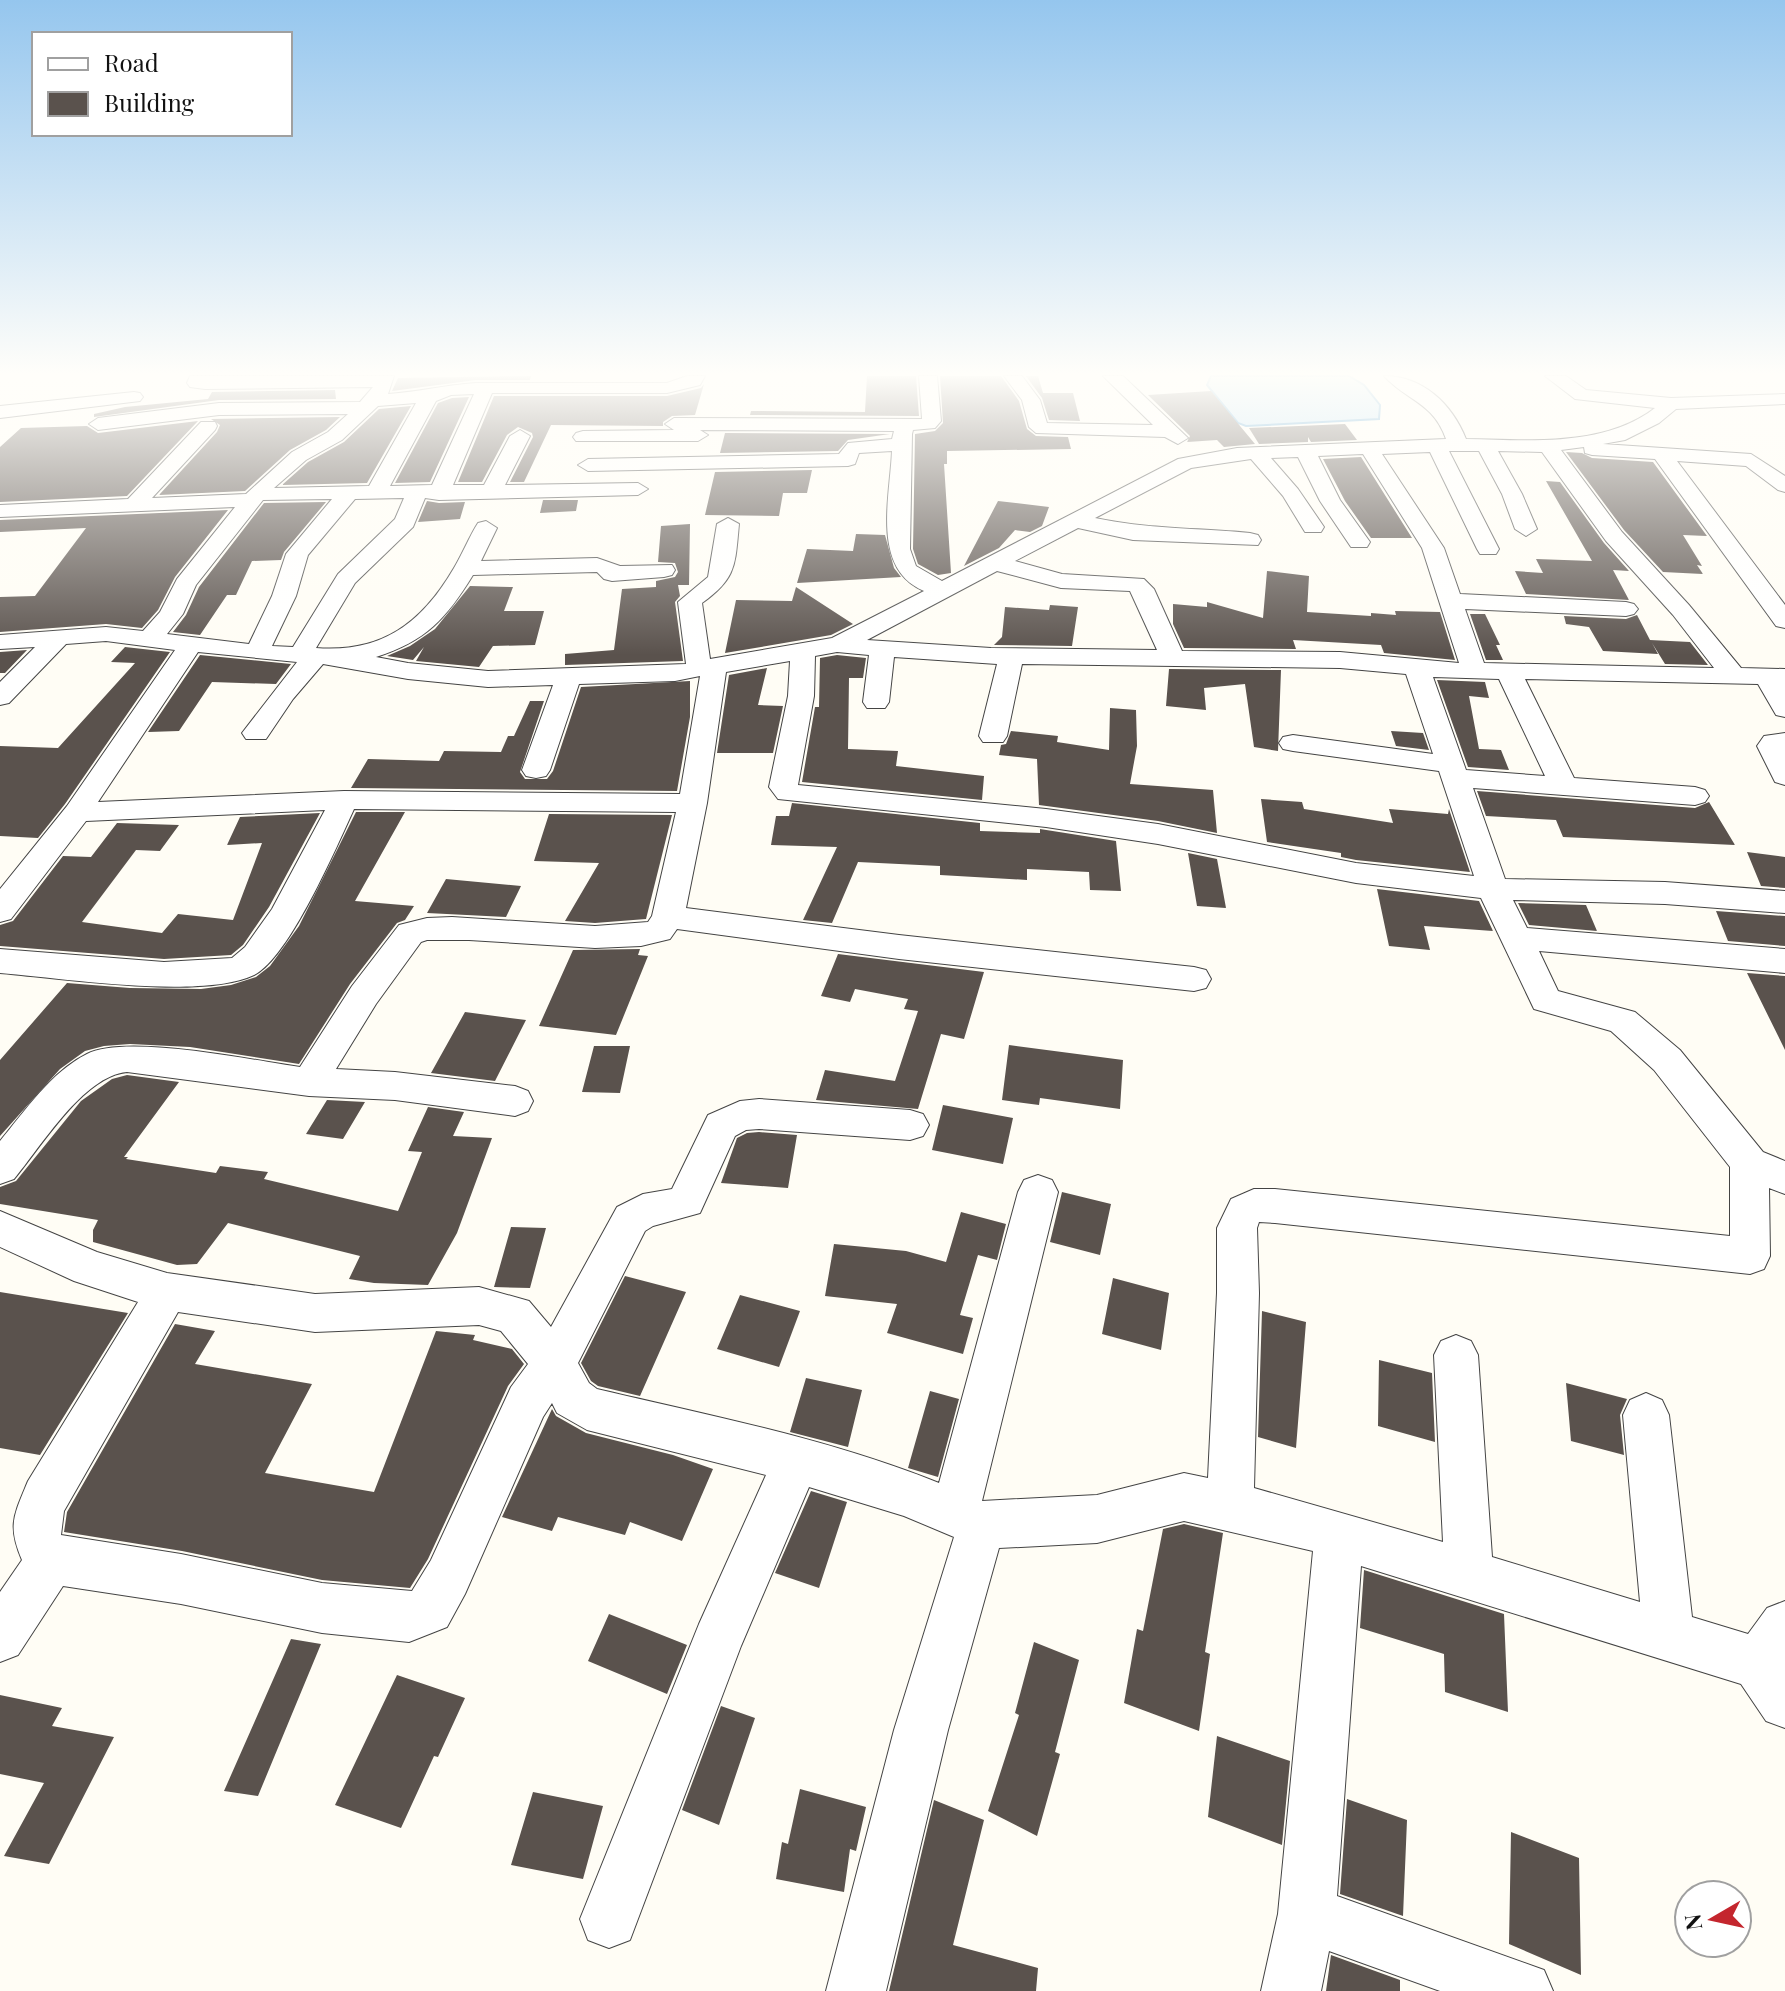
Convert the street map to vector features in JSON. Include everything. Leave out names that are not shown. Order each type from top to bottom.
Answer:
[{"type":"street","points":[[134,505],[168,469]]},
{"type":"street","points":[[149,639],[171,614],[185,584],[254,497],[285,469]]},
{"type":"street","points":[[375,494],[389,469]]},
{"type":"street","points":[[256,733],[308,656],[346,579],[405,522],[427,494],[441,469]]},
{"type":"street","points":[[491,492],[503,469]]},
{"type":"street","points":[[680,469],[721,469]]},
{"type":"street","points":[[902,469],[901,562],[907,573],[941,589]]},
{"type":"street","points":[[0,642],[106,634],[257,652],[346,658],[408,671],[488,679],[706,668],[837,645],[1174,469]]},
{"type":"street","points":[[1270,469],[1291,493],[1313,527]]},
{"type":"street","points":[[1314,469],[1330,501],[1359,542]]},
{"type":"street","points":[[1382,469],[1433,548],[1474,670]]},
{"type":"street","points":[[1457,469],[1488,549]]},
{"type":"street","points":[[1498,469],[1526,529]]},
{"type":"street","points":[[1570,469],[1614,536],[1681,610],[1734,677]]},
{"type":"street","points":[[1672,469],[1785,621]]},
{"type":"street","points":[[1763,469],[1784,485]]},
{"type":"street","points":[[0,511],[254,497],[638,489]]},
{"type":"street","points":[[257,652],[284,596],[297,554],[348,494]]},
{"type":"street","points":[[1077,521],[1133,533],[1189,533],[1250,540]]},
{"type":"street","points":[[309,1082],[364,995],[410,933],[441,927],[637,936],[659,931],[668,917],[693,803],[706,668],[690,602],[721,576],[728,524]]},
{"type":"street","points":[[346,658],[419,630],[433,617],[467,568],[486,528]]},
{"type":"street","points":[[995,563],[1061,581],[1136,584],[1142,589],[1173,658]]},
{"type":"street","points":[[467,568],[597,565],[610,568],[612,574],[664,570]]},
{"type":"street","points":[[1449,601],[1626,609]]},
{"type":"street","points":[[0,697],[58,638]]},
{"type":"street","points":[[0,911],[77,812],[191,644]]},
{"type":"street","points":[[837,645],[1011,656],[1340,660],[1417,668],[1776,677],[1785,709]]},
{"type":"street","points":[[876,702],[882,649]]},
{"type":"street","points":[[803,652],[800,707],[783,787],[788,793],[1046,818],[1158,834],[1356,873],[1494,889],[1665,893],[1785,902]]},
{"type":"street","points":[[993,736],[1011,656]]},
{"type":"street","points":[[1417,668],[1494,889],[1546,1000],[1623,1021],[1667,1060],[1749,1163],[1785,1178]]},
{"type":"street","points":[[1508,671],[1564,786]]},
{"type":"street","points":[[536,770],[569,675]]},
{"type":"street","points":[[1785,741],[1774,742],[1771,746],[1785,776]]},
{"type":"street","points":[[1293,743],[1451,771],[1564,786],[1695,796]]},
{"type":"street","points":[[77,812],[344,800],[693,803]]},
{"type":"street","points":[[0,961],[180,974],[223,974],[244,966],[263,949],[316,860],[344,800]]},
{"type":"street","points":[[668,917],[899,947],[1194,979]]},
{"type":"street","points":[[1516,938],[1785,961]]},
{"type":"street","points":[[0,1168],[72,1085],[103,1062],[127,1058],[309,1082],[395,1086],[515,1101]]},
{"type":"street","points":[[167,1292],[45,1498],[33,1526],[39,1548],[51,1560],[181,1579],[322,1608],[409,1617],[429,1609],[448,1577],[527,1402],[555,1363],[631,1219],[639,1211],[686,1201],[721,1126],[729,1119],[759,1114],[910,1125]]},
{"type":"street","points":[[1230,1507],[1238,1288],[1236,1234],[1238,1220],[1245,1210],[1255,1204],[1750,1256],[1749,1163]]},
{"type":"street","points":[[856,1991],[921,1730],[1038,1192]]},
{"type":"street","points":[[0,1228],[89,1268],[167,1292],[315,1313],[479,1306],[514,1315],[555,1363],[573,1398],[587,1408],[797,1460],[905,1493],[968,1519],[1097,1519],[1184,1497],[1287,1519],[1669,1636],[1776,1664]]},
{"type":"street","points":[[1456,1355],[1469,1575]]},
{"type":"street","points":[[1646,1415],[1669,1636]]},
{"type":"street","points":[[609,1919],[717,1642],[797,1460]]},
{"type":"street","points":[[1291,1991],[1307,1914],[1339,1536]]},
{"type":"street","points":[[0,1637],[51,1560]]},
{"type":"street","points":[[1307,1914],[1523,1991]]},
{"type":"building","points":[[0,469],[153,469],[127,496],[0,502]]},
{"type":"building","points":[[183,469],[269,469],[245,491],[159,495]]},
{"type":"building","points":[[300,469],[375,469],[367,483],[282,485]]},
{"type":"building","points":[[403,469],[436,469],[430,482],[395,483]]},
{"type":"building","points":[[463,469],[489,469],[482,482],[458,482]]},
{"type":"building","points":[[517,469],[530,469],[524,482],[510,482]]},
{"type":"building","points":[[914,469],[944,469],[951,573],[938,575],[918,564],[913,549]]},
{"type":"building","points":[[1328,469],[1369,469],[1412,538],[1371,538],[1345,501]]},
{"type":"building","points":[[1579,469],[1658,469],[1707,536],[1683,535],[1702,566],[1697,565],[1703,574],[1663,572],[1624,530]]},
{"type":"building","points":[[812,470],[807,493],[783,493],[779,516],[705,515],[715,472]]},
{"type":"building","points":[[1546,481],[1560,482],[1604,543],[1629,571],[1613,570],[1629,600],[1526,594],[1515,571],[1543,573],[1536,559],[1592,561]]},
{"type":"building","points":[[543,500],[578,500],[576,511],[540,513]]},
{"type":"building","points":[[427,501],[465,502],[460,519],[418,522]]},
{"type":"building","points":[[998,501],[1049,507],[1042,526],[1030,532],[1015,530],[999,548],[964,566]]},
{"type":"building","points":[[326,502],[284,552],[281,560],[252,561],[236,595],[227,595],[200,635],[173,632],[186,615],[199,587],[264,503]]},
{"type":"building","points":[[228,510],[175,577],[158,610],[142,628],[106,624],[0,632],[0,597],[35,596],[86,528],[0,532],[0,520]]},
{"type":"building","points":[[690,524],[689,585],[678,585],[680,596],[675,602],[683,661],[565,665],[565,654],[614,650],[622,589],[656,587],[656,581],[675,577],[678,572],[675,563],[658,562],[661,526]]},
{"type":"building","points":[[856,534],[885,535],[894,568],[901,577],[797,583],[807,549],[853,551]]},
{"type":"building","points":[[1267,571],[1309,576],[1307,612],[1371,616],[1371,613],[1396,615],[1395,611],[1440,612],[1455,660],[1384,653],[1381,645],[1293,640],[1296,649],[1184,648],[1173,624],[1173,604],[1207,607],[1207,602],[1263,618]]},
{"type":"building","points":[[470,586],[513,587],[504,611],[544,611],[535,645],[493,646],[479,667],[416,661],[424,647],[413,660],[387,656],[410,646],[435,629]]},
{"type":"building","points":[[796,587],[853,624],[831,635],[725,653],[736,600],[792,601]]},
{"type":"building","points":[[1050,605],[1078,607],[1072,646],[994,645],[1002,637],[1005,607],[1049,610]]},
{"type":"building","points":[[1470,614],[1485,614],[1500,645],[1496,645],[1503,660],[1486,660]]},
{"type":"building","points":[[1637,615],[1650,640],[1690,642],[1708,665],[1665,664],[1652,643],[1658,654],[1603,651],[1589,627],[1566,624],[1564,616],[1626,619]]},
{"type":"building","points":[[125,647],[170,652],[38,838],[0,836],[0,746],[58,748],[135,663],[111,662]]},
{"type":"building","points":[[27,650],[5,673],[0,673],[0,652]]},
{"type":"building","points":[[200,655],[291,664],[276,684],[212,682],[179,731],[148,732]]},
{"type":"building","points":[[837,655],[866,658],[863,678],[849,678],[848,749],[898,751],[896,766],[984,776],[982,800],[802,782],[815,707],[819,707],[820,658]]},
{"type":"building","points":[[767,668],[758,705],[783,706],[773,753],[717,753],[729,675]]},
{"type":"building","points":[[1169,669],[1281,670],[1278,751],[1254,747],[1245,684],[1204,688],[1206,710],[1166,706]]},
{"type":"building","points":[[1437,680],[1485,682],[1489,698],[1469,696],[1479,749],[1501,750],[1509,770],[1468,767]]},
{"type":"building","points":[[690,681],[690,717],[677,791],[351,788],[368,759],[439,761],[444,751],[501,752],[508,736],[514,736],[530,701],[544,701],[520,772],[525,779],[547,779],[553,771],[581,687]]},
{"type":"building","points":[[1110,708],[1136,710],[1137,746],[1130,784],[1213,790],[1217,833],[1158,821],[1039,805],[1037,759],[999,755],[1001,745],[1006,744],[1011,731],[1058,736],[1057,742],[1109,750]]},
{"type":"building","points":[[1391,731],[1423,733],[1429,750],[1396,746]]},
{"type":"building","points":[[1477,791],[1695,808],[1709,802],[1735,845],[1563,837],[1556,820],[1486,816]]},
{"type":"building","points":[[1261,799],[1302,802],[1304,809],[1393,823],[1389,809],[1448,814],[1449,809],[1470,872],[1356,860],[1341,857],[1341,853],[1267,842]]},
{"type":"building","points":[[792,803],[980,823],[980,831],[1040,833],[1040,829],[1116,841],[1121,891],[1090,890],[1089,872],[1027,869],[1027,880],[940,875],[940,866],[858,862],[832,923],[803,920],[837,847],[771,845],[776,816],[789,816]]},
{"type":"building","points":[[356,812],[405,812],[355,901],[414,906],[350,984],[299,1064],[190,1047],[104,1046],[85,1051],[60,1069],[0,1136],[0,1060],[67,983],[201,989],[231,985],[256,977],[270,966],[299,926]]},
{"type":"building","points":[[320,813],[269,907],[243,945],[231,955],[164,959],[0,946],[0,925],[13,921],[63,856],[91,857],[117,823],[179,825],[160,851],[136,850],[82,922],[162,933],[178,914],[233,920],[262,843],[227,845],[240,817]]},
{"type":"building","points":[[549,814],[672,815],[646,919],[595,923],[565,921],[599,863],[534,861]]},
{"type":"building","points":[[1747,852],[1785,857],[1785,888],[1761,886]]},
{"type":"building","points":[[1188,853],[1217,859],[1226,908],[1197,906]]},
{"type":"building","points":[[446,879],[521,886],[506,917],[427,913]]},
{"type":"building","points":[[1377,889],[1479,901],[1493,931],[1424,926],[1430,950],[1389,946]]},
{"type":"building","points":[[1518,903],[1586,905],[1597,931],[1529,925]]},
{"type":"building","points":[[1716,911],[1785,916],[1785,946],[1728,941]]},
{"type":"building","points":[[640,949],[638,955],[648,956],[616,1035],[539,1026],[573,950]]},
{"type":"building","points":[[838,954],[984,972],[964,1039],[941,1034],[918,1109],[816,1100],[825,1070],[895,1081],[918,1011],[904,1009],[908,999],[855,989],[850,1002],[821,996]]},
{"type":"building","points":[[1747,973],[1785,976],[1785,1050]]},
{"type":"building","points":[[465,1012],[526,1020],[495,1081],[431,1073]]},
{"type":"building","points":[[1009,1045],[1123,1060],[1120,1109],[1040,1098],[1039,1105],[1002,1100]]},
{"type":"building","points":[[594,1046],[630,1046],[620,1093],[582,1092]]},
{"type":"building","points":[[127,1075],[179,1082],[124,1157],[128,1157],[126,1159],[216,1173],[220,1166],[268,1172],[264,1179],[398,1211],[422,1152],[408,1151],[428,1107],[464,1112],[453,1136],[492,1138],[457,1233],[428,1285],[349,1279],[360,1256],[228,1223],[197,1264],[177,1265],[93,1242],[93,1230],[98,1220],[0,1204],[0,1187],[16,1181],[81,1101],[112,1079]]},
{"type":"building","points":[[327,1100],[365,1102],[343,1139],[306,1134]]},
{"type":"building","points":[[943,1105],[1013,1118],[1003,1164],[932,1150]]},
{"type":"building","points":[[759,1132],[797,1135],[788,1188],[721,1183],[737,1138]]},
{"type":"building","points":[[1062,1192],[1111,1204],[1100,1255],[1050,1242]]},
{"type":"building","points":[[961,1212],[1006,1224],[997,1260],[978,1255],[960,1315],[973,1318],[963,1354],[887,1333],[897,1304],[825,1296],[834,1244],[906,1251],[946,1262]]},
{"type":"building","points":[[511,1227],[546,1228],[530,1288],[494,1287]]},
{"type":"building","points":[[625,1276],[686,1292],[640,1396],[598,1386],[591,1381],[581,1363]]},
{"type":"building","points":[[1113,1278],[1169,1293],[1161,1350],[1102,1334]]},
{"type":"building","points":[[0,1292],[128,1313],[40,1455],[0,1448]]},
{"type":"building","points":[[740,1295],[800,1311],[779,1367],[717,1349]]},
{"type":"building","points":[[1262,1311],[1306,1322],[1296,1448],[1258,1437]]},
{"type":"building","points":[[175,1324],[215,1331],[195,1364],[312,1384],[265,1473],[374,1492],[436,1331],[475,1335],[473,1340],[512,1349],[524,1364],[508,1386],[428,1559],[410,1588],[322,1580],[182,1551],[64,1532],[67,1512]]},
{"type":"building","points":[[1379,1360],[1432,1373],[1435,1442],[1378,1426]]},
{"type":"building","points":[[806,1378],[862,1390],[848,1447],[790,1432]]},
{"type":"building","points":[[1566,1383],[1627,1399],[1620,1415],[1624,1455],[1571,1441]]},
{"type":"building","points":[[930,1391],[959,1399],[938,1477],[908,1468]]},
{"type":"building","points":[[552,1409],[556,1416],[586,1433],[673,1455],[713,1469],[682,1541],[630,1522],[625,1535],[558,1517],[552,1531],[502,1517]]},
{"type":"building","points":[[811,1491],[847,1502],[819,1588],[775,1573]]},
{"type":"building","points":[[1184,1524],[1223,1533],[1205,1652],[1210,1654],[1199,1731],[1124,1703],[1137,1629],[1143,1631],[1163,1529]]},
{"type":"building","points":[[1364,1570],[1504,1614],[1508,1712],[1445,1692],[1444,1654],[1360,1628]]},
{"type":"building","points":[[609,1614],[687,1645],[667,1694],[588,1661]]},
{"type":"building","points":[[291,1639],[321,1644],[258,1796],[224,1791]]},
{"type":"building","points":[[1034,1642],[1079,1660],[1055,1752],[1060,1754],[1037,1836],[988,1811],[1019,1715],[1015,1713]]},
{"type":"building","points":[[397,1675],[465,1698],[401,1828],[335,1805]]},
{"type":"building","points":[[0,1695],[62,1708],[52,1726],[114,1737],[49,1864],[4,1856],[44,1783],[0,1774]]},
{"type":"building","points":[[721,1706],[755,1718],[719,1825],[682,1810]]},
{"type":"building","points":[[1217,1736],[1290,1761],[1282,1845],[1208,1817]]},
{"type":"building","points":[[800,1789],[866,1807],[856,1851],[850,1849],[844,1892],[776,1879],[782,1842],[788,1844]]},
{"type":"building","points":[[533,1792],[603,1806],[583,1879],[511,1865]]},
{"type":"building","points":[[1347,1799],[1407,1820],[1403,1916],[1340,1894]]},
{"type":"building","points":[[934,1800],[984,1820],[953,1945],[1038,1968],[1036,1991],[889,1991]]},
{"type":"building","points":[[1511,1832],[1579,1858],[1581,1975],[1509,1944]]},
{"type":"building","points":[[1331,1955],[1400,1980],[1400,1991],[1326,1991]]}]
